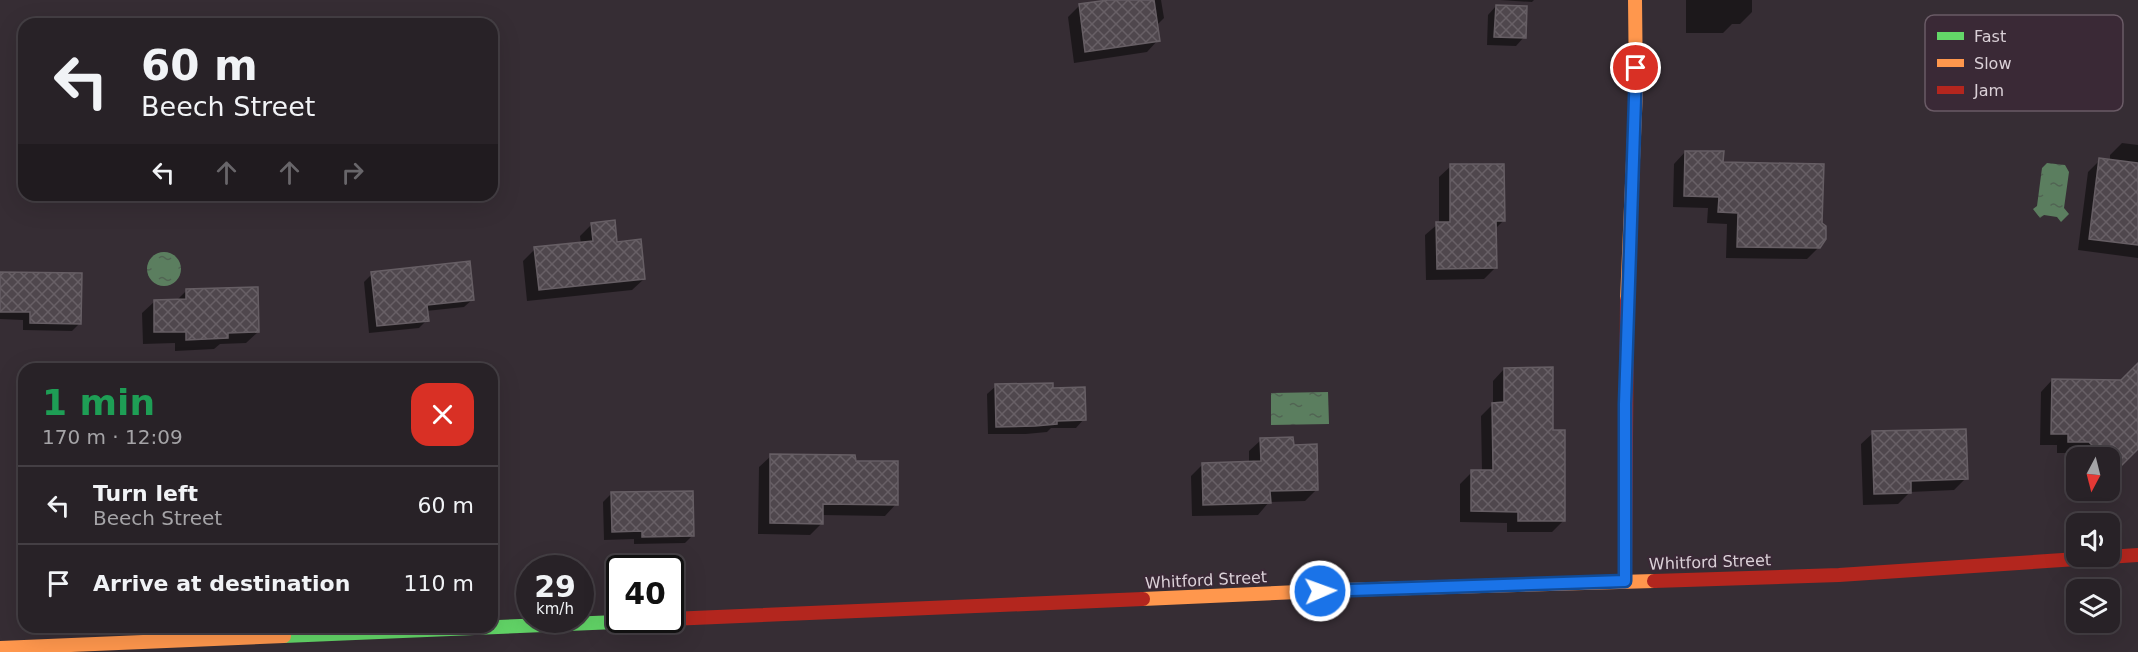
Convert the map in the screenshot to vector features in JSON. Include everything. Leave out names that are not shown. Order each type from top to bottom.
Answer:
[{"type":"street","points":[[1625,581],[1625,426],[1628,271],[1636,90],[1635,0]]},
{"type":"street","name":"Whitford Street","points":[[684,618],[1320,591],[1839,575],[2138,555]]},
{"type":"street","points":[[498,627],[606,622]]},
{"type":"street","points":[[0,648],[356,633]]},
{"type":"water","points":[[2047,163],[2065,165],[2069,172],[2064,208],[2069,214],[2061,222],[2057,217],[2044,215],[2040,218],[2033,209],[2037,206],[2042,168]]},
{"type":"water","points":[[164,252],[176,257],[181,269],[176,281],[164,286],[152,281],[147,269],[152,257]]},
{"type":"water","points":[[1328,392],[1329,424],[1271,425],[1271,393]]},
{"type":"building","points":[[1108,0],[1154,0],[1160,41],[1085,52],[1079,4]]},
{"type":"building","points":[[1496,5],[1527,6],[1526,38],[1494,37]]},
{"type":"building","points":[[1685,151],[1724,151],[1723,162],[1824,164],[1822,223],[1826,226],[1826,239],[1820,248],[1737,247],[1738,213],[1718,212],[1719,197],[1684,196]]},
{"type":"building","points":[[2099,158],[2138,163],[2138,245],[2089,239]]},
{"type":"building","points":[[1450,164],[1504,164],[1505,221],[1496,221],[1497,268],[1437,269],[1436,222],[1450,222]]},
{"type":"building","points":[[615,220],[617,242],[641,239],[645,279],[539,290],[534,247],[593,241],[591,223]]},
{"type":"building","points":[[470,261],[474,300],[427,305],[429,321],[377,326],[371,272]]},
{"type":"building","points":[[0,272],[82,273],[81,324],[30,323],[30,312],[0,312]]},
{"type":"building","points":[[258,287],[259,332],[228,333],[228,338],[186,340],[186,332],[154,332],[154,300],[186,299],[186,289]]},
{"type":"building","points":[[2138,363],[2138,449],[2120,467],[2120,447],[2094,447],[2089,442],[2068,442],[2068,434],[2051,434],[2052,379],[2121,380]]},
{"type":"building","points":[[1553,367],[1553,430],[1565,430],[1565,521],[1518,521],[1518,512],[1471,511],[1471,470],[1493,470],[1492,403],[1504,402],[1504,368]]},
{"type":"building","points":[[1053,383],[1053,388],[1085,387],[1086,420],[1057,421],[1057,424],[1035,426],[996,427],[995,384]]},
{"type":"building","points":[[1966,429],[1968,479],[1911,481],[1911,493],[1874,494],[1872,431]]},
{"type":"building","points":[[1293,437],[1294,445],[1317,444],[1318,490],[1270,491],[1271,503],[1203,505],[1202,463],[1261,461],[1260,438]]},
{"type":"building","points":[[770,454],[855,455],[856,461],[898,461],[898,505],[823,504],[823,524],[770,523]]},
{"type":"building","points":[[693,491],[694,536],[642,537],[642,531],[612,532],[611,492]]},
{"type":"traffic: fast","points":[[498,627],[606,622]]},
{"type":"traffic: fast","points":[[284,636],[355,633]]},
{"type":"traffic: slow","points":[[1627,300],[1636,90],[1635,0]]},
{"type":"traffic: slow","points":[[1143,599],[1342,590],[1654,581]]},
{"type":"traffic: slow","points":[[0,648],[284,636]]},
{"type":"traffic: jam","points":[[1625,581],[1627,300]]},
{"type":"traffic: jam","points":[[1654,581],[1839,575],[2138,555]]},
{"type":"traffic: jam","points":[[684,618],[1143,599]]},
{"type":"route","points":[[1320,591],[1625,581],[1625,404],[1636,68]]}]
